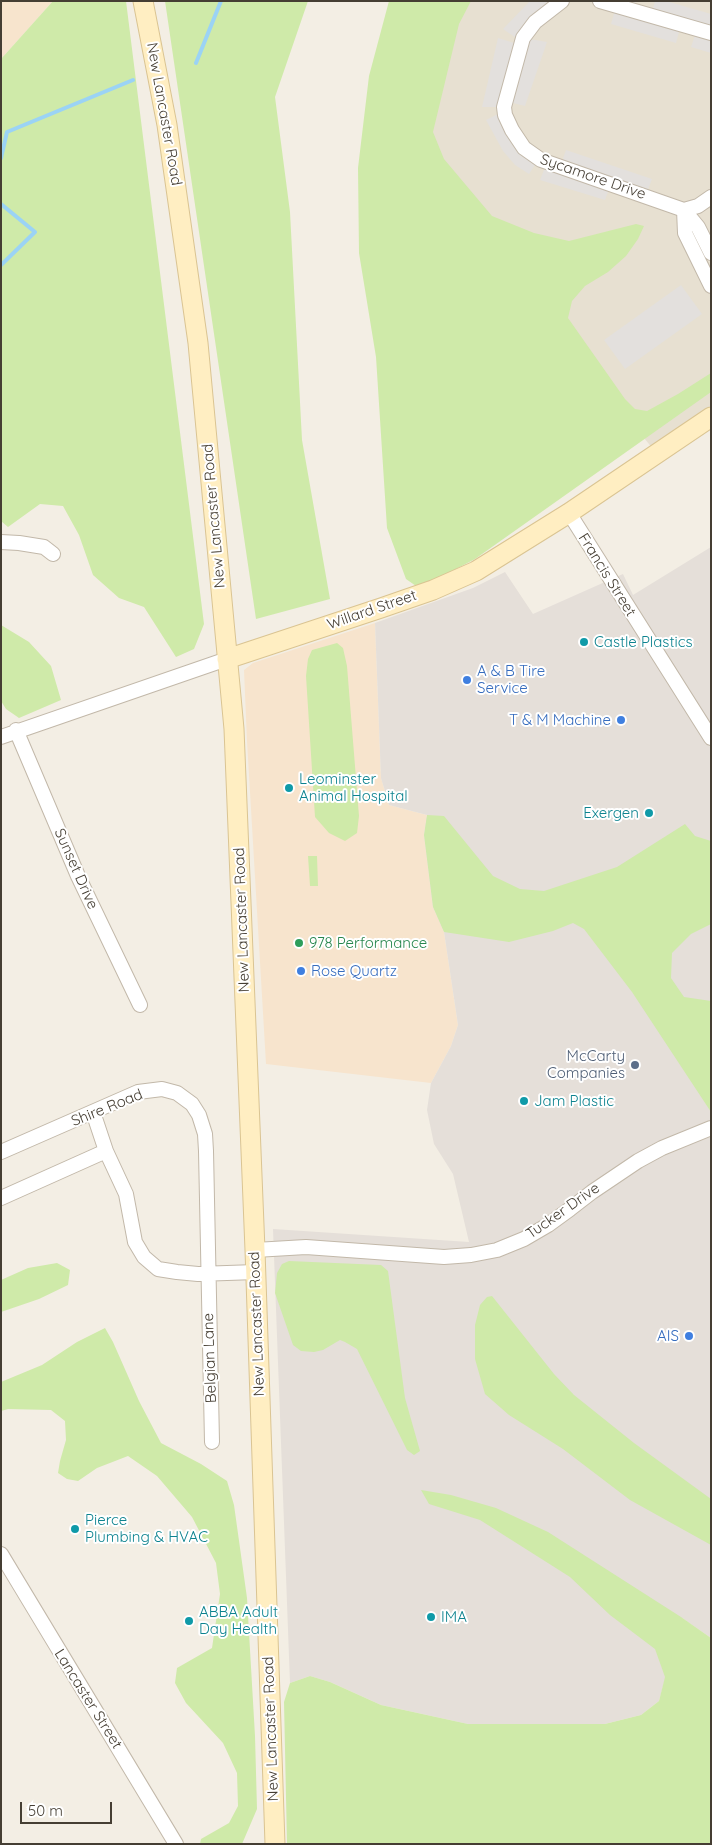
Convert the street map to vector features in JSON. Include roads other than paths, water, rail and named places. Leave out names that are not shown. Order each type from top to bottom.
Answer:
[{"type":"main road","name":"New Lancaster Road","points":[[143,1],[167,125],[197,334],[234,729],[256,1272],[275,1844]]},
{"type":"main road","name":"Willard Street","points":[[227,658],[433,590],[476,571],[569,513],[711,417]]},
{"type":"street","name":"Sycamore Drive","points":[[562,1],[535,22],[524,38],[504,107],[505,116],[512,130],[524,148],[541,160],[684,210]]},
{"type":"street","points":[[600,1],[711,33]]},
{"type":"street","points":[[684,210],[698,206],[711,196]]},
{"type":"street","points":[[684,210],[698,227],[711,253]]},
{"type":"street","points":[[684,210],[685,233],[711,286]]},
{"type":"street","name":"Francis Street","points":[[569,513],[711,738]]},
{"type":"street","points":[[1,542],[44,547],[52,554]]},
{"type":"street","name":"Willard Street","points":[[1,737],[16,730],[227,658]]},
{"type":"street","name":"Sunset Drive","points":[[16,730],[78,876],[140,1006]]},
{"type":"street","name":"Shire Road","points":[[1,1152],[138,1092],[162,1089],[178,1092],[192,1104],[199,1115],[205,1134],[208,1273]]},
{"type":"street","points":[[93,1112],[106,1151],[126,1194],[134,1242],[144,1257],[158,1269],[177,1272],[256,1272]]},
{"type":"street","name":"Tucker Drive","points":[[255,1250],[306,1247],[444,1257],[471,1255],[497,1250],[524,1239],[548,1225],[598,1187],[638,1161],[662,1148],[711,1128]]},
{"type":"street","points":[[1,1198],[106,1151]]},
{"type":"street","name":"Belgian Lane","points":[[208,1273],[212,1442]]},
{"type":"street","name":"Lancaster Street","points":[[1,1554],[176,1844]]},
{"type":"waterway","points":[[196,63],[221,1]]},
{"type":"waterway","points":[[1,158],[7,132],[133,80]]},
{"type":"waterway","points":[[1,204],[35,232],[1,265]]},
{"type":"place","name":"Castle Plastics","points":[[584,642]]},
{"type":"place","name":"A & B Tire Service","points":[[467,680]]},
{"type":"place","name":"T & M Machine","points":[[621,720]]},
{"type":"place","name":"Leominster Animal Hospital","points":[[289,788]]},
{"type":"place","name":"Exergen","points":[[649,813]]},
{"type":"place","name":"978 Performance","points":[[299,943]]},
{"type":"place","name":"Rose Quartz","points":[[301,971]]},
{"type":"place","name":"McCarty Companies","points":[[635,1065]]},
{"type":"place","name":"Jam Plastic","points":[[524,1101]]},
{"type":"place","name":"AIS","points":[[689,1336]]},
{"type":"place","name":"Pierce Plumbing & HVAC","points":[[75,1529]]},
{"type":"place","name":"IMA","points":[[431,1617]]},
{"type":"place","name":"ABBA Adult Day Health","points":[[189,1621]]}]
